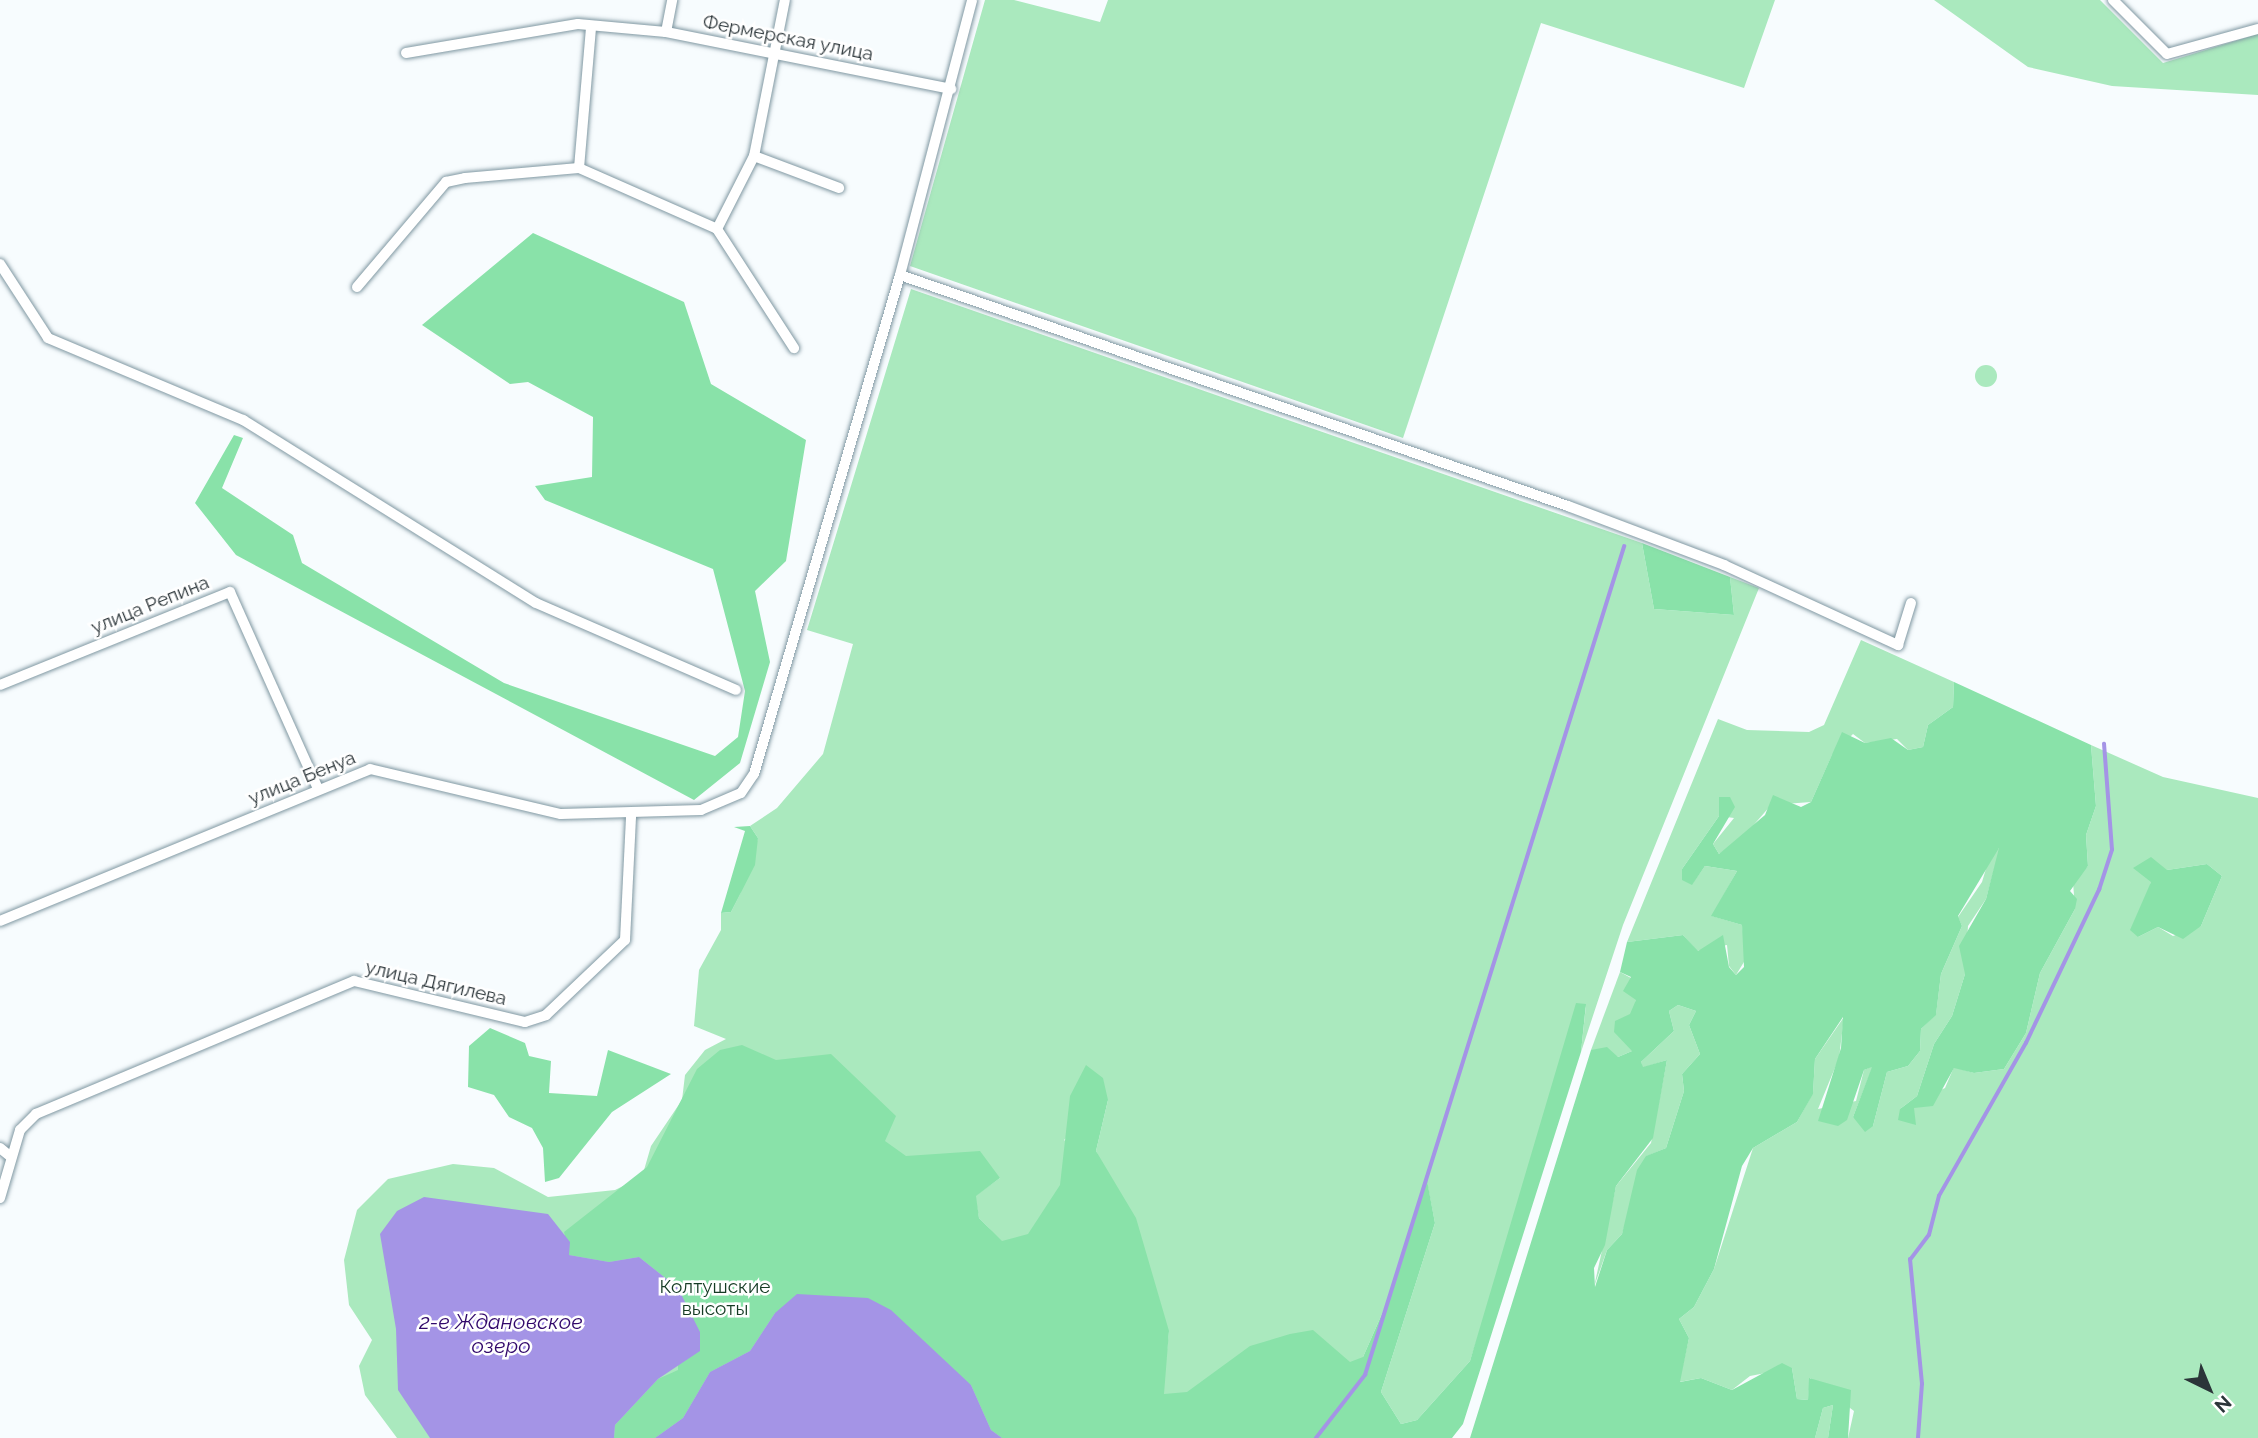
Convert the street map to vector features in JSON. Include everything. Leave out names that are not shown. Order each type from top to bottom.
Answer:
[{"type":"street","points":[[666,32],[672,0]]},
{"type":"street","points":[[717,229],[754,156],[785,0]]},
{"type":"street","name":"улица Бенуа","points":[[0,921],[370,769],[387,769],[561,814],[631,816],[722,803],[741,793],[754,774],[900,275],[951,89],[972,0]]},
{"type":"street","points":[[2113,0],[2167,54],[2258,29]]},
{"type":"street","points":[[579,168],[591,27]]},
{"type":"street","name":"Фермерская улица","points":[[406,53],[591,27],[666,32],[951,89]]},
{"type":"street","points":[[754,156],[839,188]]},
{"type":"street","points":[[357,287],[446,182],[579,168],[717,229],[794,348]]},
{"type":"street","points":[[0,264],[48,338],[243,421],[536,603],[736,690]]},
{"type":"street","points":[[900,275],[1568,506],[1724,565],[1898,645],[1911,603]]},
{"type":"street","name":"улица Репина","points":[[0,685],[230,592],[318,789]]},
{"type":"street","name":"улица Дягилева","points":[[0,1198],[20,1129],[36,1114],[354,981],[525,1022],[546,1015],[625,940],[631,816]]},
{"type":"street","points":[[0,1148],[11,1157]]},
{"type":"green space","points":[[985,0],[1014,0],[1100,22],[1108,0],[1775,0],[1744,88],[1541,23],[1403,438],[910,266]]},
{"type":"green space","points":[[1934,0],[2100,0],[2163,63],[2258,34],[2258,95],[2112,86],[2028,67]]},
{"type":"green space","points":[[533,233],[684,302],[711,384],[806,440],[786,561],[755,591],[770,662],[740,763],[694,800],[236,555],[195,503],[234,435],[243,438],[222,488],[293,535],[302,563],[504,683],[715,756],[738,737],[745,691],[713,569],[545,500],[535,486],[592,477],[593,417],[528,382],[510,384],[422,325]]},
{"type":"green space","name":"Колтушские высоты","points":[[911,289],[1642,543],[1654,609],[1734,615],[1730,577],[1759,588],[1623,925],[1581,1052],[1586,1005],[1470,1361],[1417,1420],[1401,1424],[1381,1392],[1435,1223],[1426,1177],[1392,1291],[1363,1357],[1392,1438],[397,1438],[365,1395],[359,1366],[372,1340],[349,1305],[344,1260],[357,1210],[388,1179],[453,1164],[494,1168],[548,1197],[615,1190],[642,1177],[651,1146],[682,1100],[685,1075],[705,1050],[726,1039],[694,1026],[699,970],[721,930],[721,913],[731,912],[740,894],[758,838],[750,826],[777,808],[823,754],[853,644],[807,630]],"holes":[[[1108,1100],[1096,1151],[1103,1167],[1064,1140]],[[906,1156],[1000,1178],[975,1196],[979,1218],[992,1231]],[[1169,1331],[1164,1378],[1143,1374]]]},
{"type":"green space","points":[[1982,365],[1990,365],[1997,372],[1997,380],[1990,387],[1982,387],[1975,380],[1975,372]]},
{"type":"green space","points":[[1642,543],[1730,577],[1734,615],[1654,609]]},
{"type":"green space","points":[[1861,640],[1954,682],[1953,707],[1928,725],[1923,747],[1908,750],[1897,739],[1865,743],[1853,734],[1832,755],[1811,802],[1771,805],[1738,843],[1719,854],[1713,844],[1734,818],[1719,816],[1682,869],[1692,884],[1705,866],[1737,871],[1712,916],[1742,925],[1747,957],[1736,975],[1729,966],[1727,945],[1697,951],[1683,935],[1627,942],[1718,719],[1747,730],[1809,732],[1824,725]]},
{"type":"green space","points":[[1954,682],[2091,745],[2096,806],[2086,835],[2088,866],[2070,891],[2077,899],[2075,909],[2040,973],[2026,1033],[2004,1069],[1974,1073],[1954,1068],[1933,1106],[1914,1108],[1916,1125],[1898,1120],[1900,1109],[1917,1096],[1934,1044],[1952,1016],[1965,974],[1959,946],[1986,899],[1999,848],[1958,916],[1962,926],[1941,974],[1936,1015],[1921,1029],[1920,1051],[1908,1066],[1887,1072],[1873,1126],[1865,1132],[1853,1117],[1872,1067],[1864,1070],[1847,1120],[1838,1126],[1818,1121],[1841,1048],[1843,1017],[1815,1059],[1813,1094],[1797,1122],[1753,1148],[1742,1166],[1714,1269],[1694,1307],[1679,1319],[1689,1338],[1680,1382],[1701,1378],[1732,1390],[1782,1363],[1792,1368],[1797,1399],[1808,1400],[1809,1378],[1851,1390],[1848,1438],[1828,1438],[1833,1405],[1823,1408],[1815,1438],[1470,1438],[1591,1050],[1607,1047],[1618,1057],[1632,1051],[1614,1032],[1615,1021],[1630,1014],[1636,1000],[1623,991],[1631,977],[1620,972],[1627,942],[1683,935],[1698,951],[1723,935],[1729,967],[1736,975],[1744,967],[1742,925],[1711,916],[1737,871],[1705,866],[1692,885],[1682,880],[1682,869],[1719,816],[1719,797],[1730,797],[1735,807],[1713,844],[1719,854],[1765,815],[1773,795],[1801,807],[1811,802],[1842,732],[1865,743],[1891,738],[1908,750],[1923,747],[1928,725],[1953,707]],"holes":[[[1678,1005],[1696,1011],[1689,1025],[1700,1054],[1682,1074],[1684,1091],[1666,1148],[1646,1156],[1637,1170],[1622,1234],[1607,1250],[1595,1287],[1594,1268],[1605,1245],[1616,1186],[1653,1138],[1667,1060],[1643,1067],[1641,1062],[1674,1031],[1669,1011]]]},
{"type":"green space","points":[[2091,745],[2163,777],[2258,798],[2258,1438],[1848,1438],[1854,1411],[1810,1378],[1808,1400],[1797,1399],[1792,1368],[1750,1376],[1732,1390],[1701,1378],[1679,1382],[1689,1338],[1679,1319],[1694,1307],[1714,1269],[1753,1148],[1797,1122],[1813,1093],[1815,1059],[1844,1017],[1839,1058],[1818,1109],[1856,1101],[1864,1070],[1873,1066],[1853,1117],[1873,1126],[1887,1072],[1908,1066],[1920,1051],[1921,1029],[1936,1014],[1941,974],[1962,926],[1958,917],[1982,882],[1991,852],[2000,848],[1986,899],[1968,926],[1965,974],[1952,1016],[1934,1044],[1917,1096],[1900,1109],[1945,1088],[1954,1067],[1974,1073],[2004,1069],[2026,1033],[2040,973],[2075,909],[2073,882],[2088,866],[2086,835],[2096,806]],"holes":[[[2207,864],[2222,876],[2201,926],[2173,936],[2158,927],[2138,937],[2151,882],[2167,870]]]},
{"type":"green space","points":[[750,826],[758,838],[755,865],[731,912],[721,913],[745,831],[734,827]]},
{"type":"green space","points":[[2151,857],[2167,870],[2207,864],[2222,876],[2201,926],[2183,939],[2158,927],[2138,937],[2130,930],[2151,882],[2133,868]]},
{"type":"green space","points":[[1620,972],[1631,978],[1636,999],[1632,1051],[1618,1057],[1591,1050]]},
{"type":"green space","name":"Колтушские высоты","points":[[1576,1003],[1586,1004],[1581,1052],[1463,1424],[1452,1438],[1002,1438],[991,1430],[971,1385],[775,1313],[750,1351],[710,1372],[683,1418],[655,1438],[614,1438],[615,1425],[658,1379],[678,1370],[678,1288],[639,1257],[609,1262],[569,1255],[564,1232],[647,1167],[697,1069],[720,1050],[742,1045],[776,1060],[831,1054],[896,1116],[885,1141],[906,1156],[980,1151],[1000,1178],[976,1196],[979,1218],[1002,1241],[1028,1234],[1060,1185],[1070,1096],[1086,1065],[1103,1078],[1108,1100],[1096,1151],[1136,1218],[1169,1331],[1164,1394],[1187,1392],[1250,1346],[1290,1334],[1313,1330],[1350,1362],[1363,1357],[1392,1291],[1426,1175],[1435,1223],[1381,1392],[1401,1424],[1417,1420],[1470,1361]]},
{"type":"green space","points":[[1678,1005],[1696,1011],[1689,1025],[1700,1054],[1682,1074],[1684,1091],[1666,1148],[1647,1156],[1622,1234],[1607,1250],[1594,1287],[1616,1186],[1651,1143],[1667,1060],[1642,1068],[1641,1062],[1674,1031],[1669,1011]]},
{"type":"green space","points":[[490,1028],[525,1043],[529,1056],[551,1061],[549,1093],[597,1096],[608,1050],[671,1074],[612,1112],[559,1178],[545,1182],[543,1148],[532,1128],[509,1117],[494,1095],[468,1087],[469,1046]]},
{"type":"green space","points":[[1833,1405],[1828,1438],[1815,1438],[1823,1408]]},
{"type":"water","name":"2-е Ждановское озеро","points":[[424,1197],[548,1214],[570,1242],[569,1255],[609,1262],[639,1257],[678,1288],[700,1332],[700,1351],[658,1379],[615,1425],[614,1438],[430,1438],[398,1390],[396,1329],[380,1234],[397,1211]]},
{"type":"water","points":[[797,1294],[868,1298],[891,1310],[971,1385],[991,1430],[1002,1438],[655,1438],[683,1418],[710,1372],[750,1351],[775,1313]]},
{"type":"waterway","points":[[1316,1438],[1365,1375],[1624,547]]},
{"type":"waterway","points":[[1918,1438],[1922,1384],[1910,1260],[1929,1235],[1939,1196],[2026,1043],[2099,890],[2112,850],[2104,744]]}]
